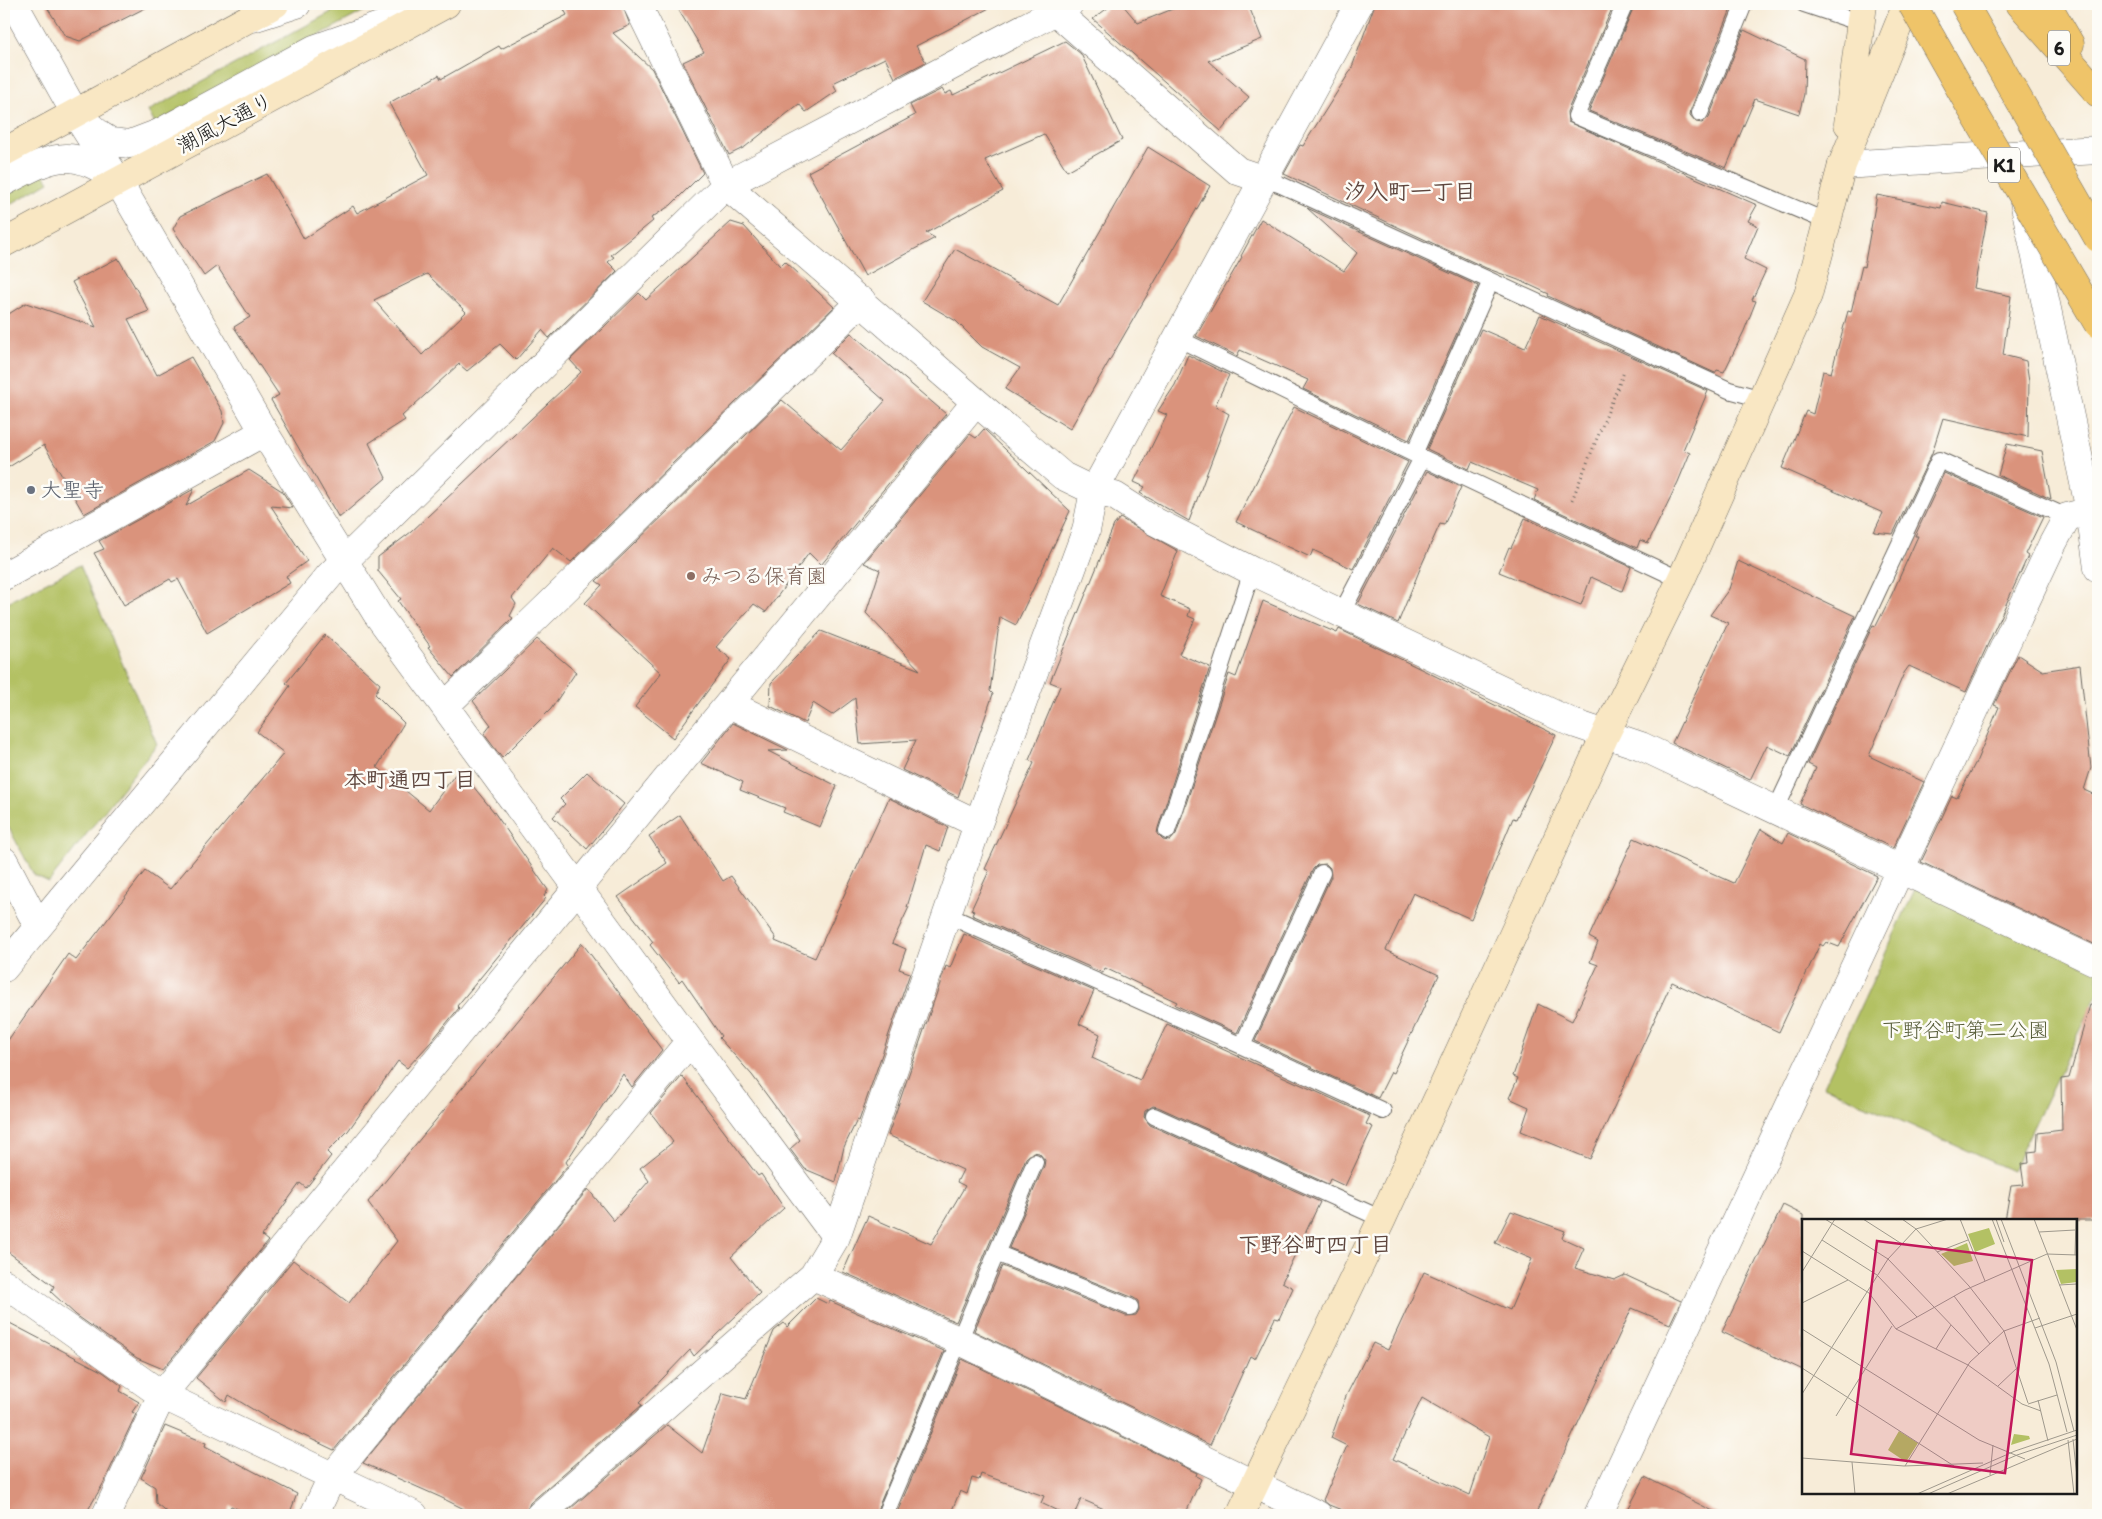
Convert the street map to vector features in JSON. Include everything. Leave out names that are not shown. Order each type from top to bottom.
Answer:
[{"type":"main road","name":"K1","points":[[1912,4],[1967,102],[2098,324]]},
{"type":"main road","name":"K1","points":[[1964,4],[2098,238]]},
{"type":"main road","name":"6","points":[[2020,4],[2098,93]]},
{"type":"main road","name":"6","points":[[2047,4],[2098,93]]},
{"type":"street","points":[[14,4],[75,113],[118,181],[264,432],[377,614],[836,1237]]},
{"type":"street","points":[[4,152],[275,4]]},
{"type":"street","points":[[240,23],[297,4]]},
{"type":"street","points":[[75,113],[111,142],[130,144],[159,133],[314,49],[442,4]]},
{"type":"street","name":"潮風大通り","points":[[4,243],[446,4]]},
{"type":"street","points":[[637,4],[726,185],[1064,476],[1094,491],[1115,496],[1154,521],[1252,571],[1572,723],[1641,746],[2098,963]]},
{"type":"street","points":[[540,1515],[813,1276],[836,1237],[978,824],[1086,531],[1094,491],[1262,179],[1359,4]]},
{"type":"street","points":[[1842,165],[1908,4]]},
{"type":"street","points":[[4,968],[343,562],[726,185],[1062,7],[1238,171],[1262,179]]},
{"type":"street","points":[[1240,1515],[1382,1219],[1606,733],[1681,580],[1808,295],[1842,165],[1862,13]]},
{"type":"street","points":[[1842,165],[2098,150]]},
{"type":"street","points":[[2014,156],[2078,514],[2098,568]]},
{"type":"street","points":[[4,182],[41,162],[73,157],[93,163],[118,181]]},
{"type":"street","points":[[445,706],[862,301]]},
{"type":"street","points":[[106,1515],[162,1394],[976,402]]},
{"type":"street","points":[[4,576],[264,432]]},
{"type":"street","points":[[1598,1515],[1901,870],[2078,514]]},
{"type":"street","points":[[729,704],[978,824]]},
{"type":"street","points":[[4,861],[38,926]]},
{"type":"street","points":[[314,1515],[332,1477],[690,1041]]},
{"type":"street","points":[[813,1276],[958,1340],[1318,1515]]},
{"type":"street","points":[[4,1284],[162,1394],[414,1515]]},
{"type":"lane","points":[[1625,4],[1576,116],[1828,222]]},
{"type":"lane","points":[[1700,113],[1744,4]]},
{"type":"lane","points":[[1804,4],[1862,13]]},
{"type":"lane","points":[[1262,179],[1279,184],[1729,390],[1762,399]]},
{"type":"lane","points":[[1341,614],[1418,456],[1491,281]]},
{"type":"lane","points":[[1177,338],[1418,456],[1681,580]]},
{"type":"lane","points":[[1776,809],[1939,460],[2078,514]]},
{"type":"lane","points":[[1167,831],[1252,571]]},
{"type":"lane","points":[[1242,1046],[1322,873]]},
{"type":"lane","points":[[947,915],[1242,1046],[1383,1112]]},
{"type":"lane","points":[[1154,1116],[1382,1219]]},
{"type":"lane","points":[[885,1515],[1035,1162]]},
{"type":"lane","points":[[996,1253],[1130,1307]]},
{"type":"path","points":[[1562,524],[1635,346]]},
{"type":"green space","points":[[346,4],[377,4],[155,124],[148,111]]},
{"type":"green space","points":[[41,169],[49,182],[4,208],[4,189]]},
{"type":"green space","points":[[80,565],[157,744],[49,882],[34,875],[4,819],[4,604]]},
{"type":"green space","name":"下野谷町第二公園","points":[[1916,887],[2098,971],[2098,993],[2012,1171],[1824,1086]]},
{"type":"building","points":[[45,4],[153,4],[80,41],[65,36]]},
{"type":"building","points":[[561,4],[622,4],[630,25],[613,33],[652,69],[703,173],[671,205],[651,218],[653,221],[611,255],[614,257],[608,262],[617,271],[549,338],[542,330],[516,360],[500,344],[467,371],[459,364],[402,416],[405,420],[369,443],[386,478],[339,518],[271,400],[279,395],[234,327],[250,317],[217,266],[204,276],[173,229],[180,216],[267,174],[304,239],[353,206],[357,213],[428,175],[389,103],[439,75],[441,79],[499,46],[501,49],[567,15]],"holes":[[[427,274],[466,312],[422,355],[374,300]]]},
{"type":"building","points":[[675,4],[997,4],[916,46],[926,62],[895,78],[885,58],[833,83],[837,91],[806,112],[799,104],[745,147],[729,155],[683,62],[704,52]]},
{"type":"building","points":[[1113,4],[1122,4],[1138,23],[1185,4],[1248,4],[1262,39],[1208,61],[1249,97],[1221,131],[1093,19]]},
{"type":"building","points":[[1375,4],[1614,4],[1567,112],[1568,122],[1757,205],[1748,221],[1758,226],[1744,259],[1766,270],[1752,300],[1756,301],[1744,331],[1724,372],[1717,370],[1715,373],[1548,296],[1549,294],[1521,281],[1486,268],[1284,174],[1300,145],[1303,146],[1351,70]]},
{"type":"building","points":[[1635,4],[1733,4],[1691,109],[1690,115],[1696,122],[1702,123],[1709,117],[1744,30],[1805,59],[1804,94],[1799,114],[1755,99],[1726,168],[1589,111]]},
{"type":"building","points":[[1065,41],[1081,54],[1122,140],[1067,171],[1044,134],[985,160],[1003,191],[926,233],[935,238],[865,276],[808,172],[915,115],[910,105],[942,89],[945,94],[951,91],[953,95]]},
{"type":"building","points":[[1148,147],[1210,186],[1070,429],[1005,389],[1020,368],[982,347],[956,321],[922,301],[955,249],[1058,305]]},
{"type":"building","points":[[1877,195],[1941,208],[1942,202],[1988,213],[1974,288],[2011,296],[2003,355],[2026,361],[2029,381],[2028,437],[1943,418],[1932,453],[1893,534],[1874,532],[1883,513],[1782,468],[1806,411],[1813,414],[1823,371],[1831,373],[1848,311],[1851,312],[1862,266],[1864,267]]},
{"type":"building","points":[[1307,208],[1478,286],[1409,440],[1303,389],[1308,380],[1240,350],[1237,356],[1196,336],[1242,257],[1261,219],[1344,271],[1357,253]]},
{"type":"building","points":[[731,222],[744,226],[780,266],[785,261],[834,307],[571,562],[553,548],[512,598],[516,604],[510,616],[513,618],[453,677],[428,647],[430,646],[398,601],[401,599],[378,571],[378,557],[411,532],[581,372],[570,360],[639,293],[646,300]]},
{"type":"building","points":[[118,258],[149,311],[128,319],[157,375],[191,357],[222,411],[224,423],[215,441],[84,514],[44,445],[4,470],[4,317],[26,303],[96,327],[72,282]]},
{"type":"building","points":[[1540,315],[1708,391],[1683,450],[1690,453],[1678,482],[1648,543],[1640,540],[1637,548],[1534,500],[1538,490],[1472,462],[1469,469],[1427,449],[1481,329],[1525,348]]},
{"type":"building","points":[[851,333],[946,414],[821,565],[809,553],[766,612],[754,604],[716,647],[731,659],[673,738],[635,707],[661,673],[585,603],[602,585],[596,581],[782,400],[841,450],[885,401],[831,353]]},
{"type":"building","points":[[1188,355],[1229,375],[1215,406],[1229,414],[1189,521],[1140,493],[1145,487],[1134,482],[1167,415],[1158,411],[1175,385]]},
{"type":"building","points":[[1294,407],[1408,462],[1353,569],[1313,550],[1310,557],[1236,522]]},
{"type":"building","points":[[984,429],[1070,511],[1016,625],[1000,617],[990,691],[993,694],[958,797],[902,770],[916,740],[860,744],[855,698],[832,715],[813,703],[805,723],[770,706],[771,683],[821,631],[920,670],[866,613],[880,570],[864,563],[970,434],[976,438]]},
{"type":"building","points":[[2007,444],[2042,451],[2051,499],[1998,475]]},
{"type":"building","points":[[249,470],[282,491],[293,508],[271,506],[307,561],[286,576],[290,583],[207,633],[178,579],[172,582],[170,579],[124,605],[94,553],[104,549],[99,541],[194,489],[186,506]]},
{"type":"building","points":[[1427,471],[1461,487],[1444,525],[1440,524],[1398,623],[1358,604]]},
{"type":"building","points":[[1944,473],[2043,517],[2025,554],[2028,556],[1966,692],[1909,666],[1904,673],[1869,756],[1924,782],[1893,848],[1800,804],[1816,768],[1808,764],[1873,625],[1876,626],[1892,594],[1918,536],[1915,536]]},
{"type":"building","points":[[1120,518],[1178,551],[1160,596],[1190,609],[1188,616],[1195,619],[1179,654],[1210,667],[1158,828],[1157,834],[1163,840],[1170,841],[1176,834],[1229,674],[1236,677],[1263,601],[1337,633],[1339,629],[1556,735],[1516,819],[1513,818],[1471,919],[1413,893],[1386,950],[1439,975],[1393,1073],[1391,1072],[1378,1098],[1255,1041],[1331,877],[1330,868],[1326,864],[1317,865],[1313,869],[1237,1033],[1175,1005],[1177,1002],[1105,968],[1103,973],[972,915],[974,911],[971,910],[989,871],[985,869],[1034,763],[1029,760],[1060,686],[1050,682],[1114,525]]},
{"type":"building","points":[[1525,518],[1631,567],[1622,591],[1591,577],[1581,605],[1499,572],[1509,547],[1511,548]]},
{"type":"building","points":[[1738,561],[1855,616],[1790,756],[1767,745],[1750,780],[1672,743],[1728,623],[1710,615],[1729,589]]},
{"type":"building","points":[[325,635],[380,684],[375,694],[404,723],[377,767],[429,810],[459,769],[494,812],[548,890],[544,896],[546,898],[457,1006],[459,1008],[431,1042],[407,1068],[398,1061],[348,1131],[327,1152],[331,1156],[306,1188],[300,1183],[262,1236],[268,1241],[163,1369],[137,1358],[76,1315],[51,1292],[54,1286],[4,1249],[4,1046],[68,954],[76,960],[145,871],[170,889],[284,753],[257,732],[290,686],[286,683]]},
{"type":"building","points":[[537,639],[576,672],[551,709],[502,758],[484,734],[491,725],[473,701]]},
{"type":"building","points":[[2018,655],[2043,671],[2080,665],[2091,768],[2084,790],[2097,796],[2098,808],[2098,946],[1921,862],[1952,796],[1957,798],[1977,760],[1999,707],[1994,705]]},
{"type":"building","points":[[733,723],[788,750],[768,751],[837,786],[820,827],[783,812],[785,808],[740,790],[743,782],[701,763]]},
{"type":"building","points":[[587,772],[624,804],[587,849],[553,817],[565,804],[560,799]]},
{"type":"building","points":[[889,798],[948,827],[940,851],[926,845],[907,907],[909,907],[892,943],[906,949],[899,969],[910,973],[859,1121],[857,1120],[844,1147],[836,1182],[805,1169],[790,1149],[800,1140],[752,1075],[719,1038],[721,1036],[682,979],[679,982],[650,945],[653,942],[618,897],[667,863],[649,836],[680,815],[723,881],[731,876],[776,938],[775,941],[815,958]]},
{"type":"building","points":[[1761,829],[1783,843],[1788,833],[1877,876],[1839,947],[1826,942],[1823,946],[1820,944],[1779,1032],[1672,982],[1590,1159],[1521,1131],[1529,1107],[1509,1098],[1518,1078],[1513,1076],[1538,1004],[1572,1021],[1598,965],[1590,962],[1598,942],[1589,937],[1634,838],[1734,883]]},
{"type":"building","points":[[964,934],[1094,991],[1079,1024],[1100,1034],[1092,1058],[1140,1080],[1167,1024],[1370,1116],[1366,1124],[1373,1127],[1345,1186],[1330,1179],[1328,1184],[1158,1107],[1153,1106],[1145,1111],[1144,1117],[1150,1125],[1320,1202],[1282,1282],[1293,1288],[1279,1319],[1275,1318],[1255,1359],[1250,1356],[1210,1445],[974,1331],[1002,1266],[1126,1316],[1136,1315],[1139,1310],[1138,1301],[1134,1298],[1009,1248],[1044,1166],[1045,1160],[1039,1153],[1033,1152],[1026,1158],[956,1322],[843,1272],[868,1216],[931,1244],[965,1186],[957,1182],[963,1170],[888,1135],[946,966],[950,968]]},
{"type":"building","points":[[582,943],[662,1050],[632,1087],[623,1074],[566,1162],[568,1165],[334,1450],[267,1418],[229,1395],[226,1402],[196,1378],[293,1260],[349,1303],[397,1241],[368,1202]]},
{"type":"building","points":[[2090,1005],[2098,1006],[2098,1220],[2005,1219],[2011,1186],[2024,1185],[2021,1164],[2029,1163],[2028,1152],[2037,1151],[2038,1133],[2062,1130],[2061,1079],[2069,1078]]},
{"type":"building","points":[[682,1076],[758,1176],[761,1174],[784,1208],[731,1257],[760,1293],[694,1356],[690,1350],[639,1403],[642,1405],[530,1503],[525,1515],[476,1515],[363,1463],[588,1189],[614,1221],[649,1181],[640,1168],[673,1142],[651,1113]]},
{"type":"building","points":[[1783,1205],[1803,1215],[1802,1370],[1722,1332]]},
{"type":"building","points":[[1511,1211],[1565,1231],[1562,1238],[1584,1248],[1575,1268],[1614,1280],[1625,1275],[1681,1301],[1670,1324],[1632,1308],[1535,1515],[1354,1515],[1329,1505],[1323,1500],[1347,1446],[1331,1438],[1346,1396],[1373,1343],[1388,1350],[1424,1272],[1510,1310],[1532,1259],[1495,1243]],"holes":[[[1422,1398],[1489,1437],[1470,1495],[1393,1459]]]},
{"type":"building","points":[[816,1298],[828,1304],[830,1301],[944,1351],[875,1515],[563,1515],[667,1425],[702,1453],[723,1393],[746,1399],[774,1331],[784,1323],[787,1327]]},
{"type":"building","points":[[4,1320],[103,1372],[122,1386],[120,1391],[139,1402],[132,1412],[136,1414],[103,1484],[85,1515],[4,1515]]},
{"type":"building","points":[[962,1359],[1197,1473],[1196,1476],[1201,1479],[1185,1515],[1118,1515],[1081,1499],[1074,1515],[1066,1515],[1041,1503],[1044,1496],[981,1474],[979,1480],[972,1478],[967,1494],[960,1491],[950,1515],[896,1515]]},
{"type":"building","points":[[165,1426],[206,1443],[205,1446],[297,1494],[289,1515],[251,1515],[231,1506],[226,1515],[170,1515],[156,1503],[155,1487],[141,1478]]},
{"type":"building","points":[[1645,1477],[1721,1515],[1625,1515]]},
{"type":"place","name":"大聖寺","points":[[31,490]]},
{"type":"place","name":"みつる保育園","points":[[691,576]]},
{"type":"district","name":"汐入町一丁目","points":[[1410,191]]},
{"type":"district","name":"本町通四丁目","points":[[410,779]]},
{"type":"district","name":"下野谷町四丁目","points":[[1315,1244]]}]
